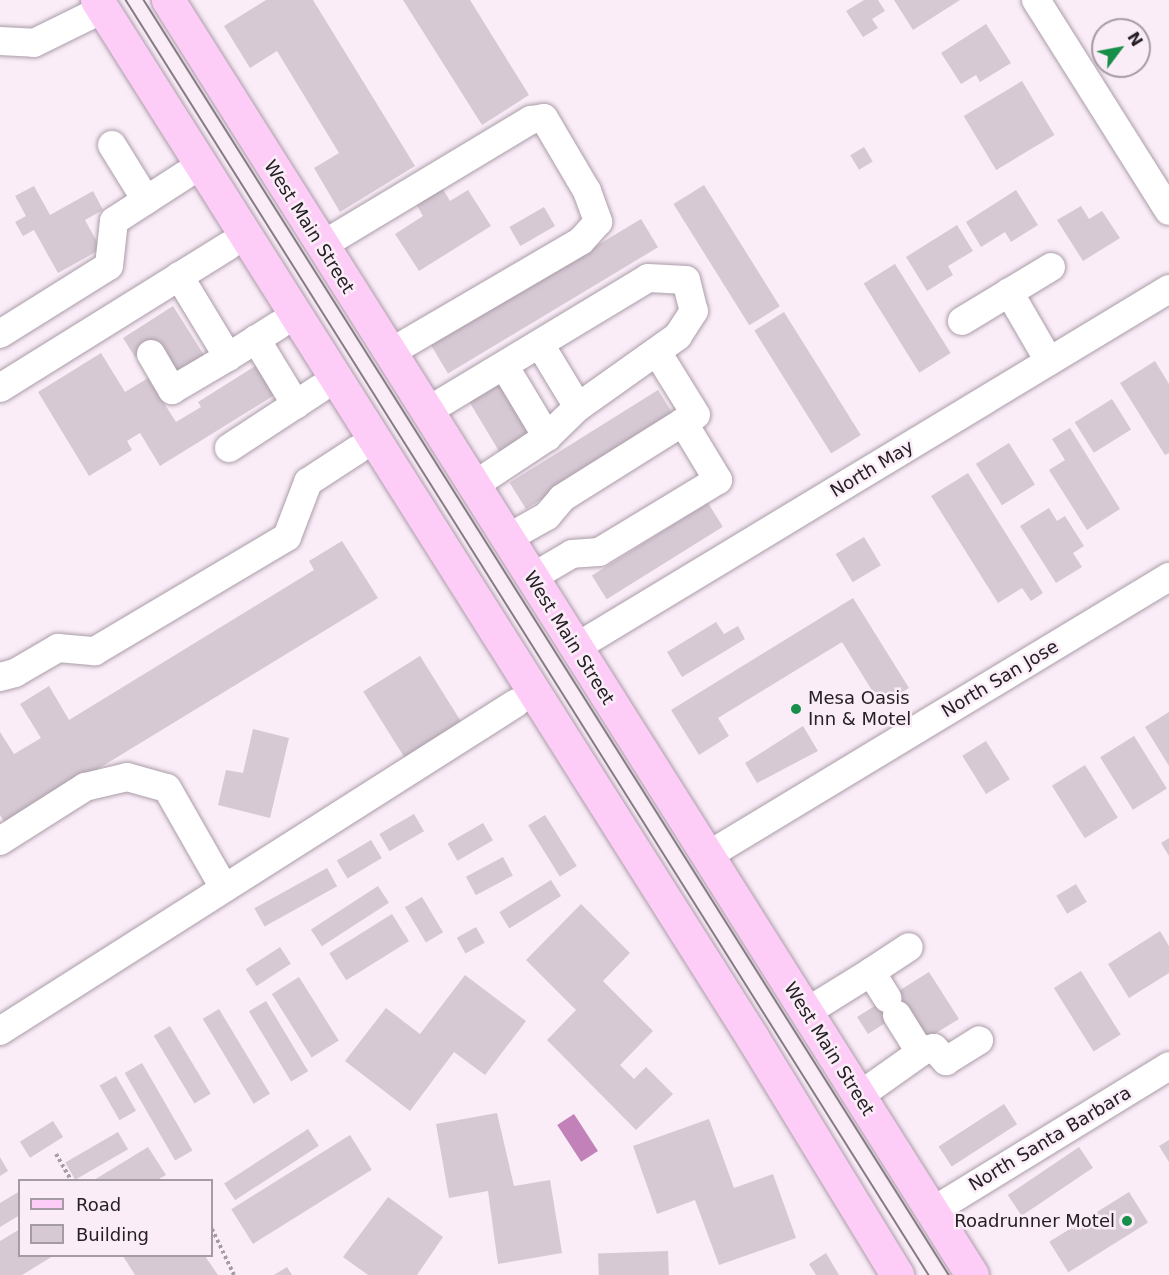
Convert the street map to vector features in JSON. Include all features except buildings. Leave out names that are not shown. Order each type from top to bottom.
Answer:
[{"type":"main road","name":"West Main Street","points":[[168,0],[972,1275]]},
{"type":"main road","points":[[100,5],[752,1037],[897,1275]]},
{"type":"street","points":[[1036,0],[1169,211]]},
{"type":"street","points":[[0,41],[34,43],[100,5]]},
{"type":"street","points":[[321,246],[531,120],[544,118],[587,191],[598,222],[581,241],[389,353]]},
{"type":"street","points":[[112,145],[146,200]]},
{"type":"street","points":[[0,334],[109,266],[114,220],[185,175]]},
{"type":"street","points":[[0,388],[228,246]]},
{"type":"street","points":[[962,321],[1051,267]]},
{"type":"street","points":[[179,276],[228,357]]},
{"type":"street","points":[[426,412],[541,346],[648,278],[686,280],[694,311],[678,336],[578,407],[547,437],[473,486]]},
{"type":"street","name":"North May","points":[[575,648],[1169,289]]},
{"type":"street","points":[[1009,292],[1049,362]]},
{"type":"street","points":[[151,354],[172,390],[268,332],[296,405]]},
{"type":"street","points":[[541,346],[578,407]]},
{"type":"street","points":[[657,352],[696,415]]},
{"type":"street","points":[[505,367],[547,437]]},
{"type":"street","points":[[229,448],[319,389]]},
{"type":"street","points":[[506,539],[547,516],[562,498],[683,422],[718,480],[599,552],[572,554],[531,578]]},
{"type":"street","points":[[0,677],[15,673],[58,648],[95,651],[287,537],[308,482],[357,450]]},
{"type":"street","name":"North San Jose","points":[[707,856],[1169,577]]},
{"type":"street","points":[[0,1031],[516,703]]},
{"type":"street","points":[[0,841],[86,787],[127,777],[167,788],[224,888]]},
{"type":"street","points":[[805,1013],[909,947]]},
{"type":"street","points":[[871,972],[920,1052]]},
{"type":"street","points":[[859,1096],[920,1052],[934,1048],[946,1061],[979,1040]]},
{"type":"street","name":"North Santa Barbara","points":[[932,1212],[1169,1066]]},
{"type":"path","points":[[56,1154],[70,1179]]},
{"type":"path","points":[[213,1231],[234,1275]]},
{"type":"shaded area","points":[[574,1114],[598,1151],[581,1162],[557,1125]]},
{"type":"tram line","points":[[126,0],[929,1275]]},
{"type":"tram line","points":[[144,0],[949,1275]]},
{"type":"place","name":"Mesa Oasis Inn & Motel","points":[[796,709]]},
{"type":"place","name":"Roadrunner Motel","points":[[1127,1221]]}]
